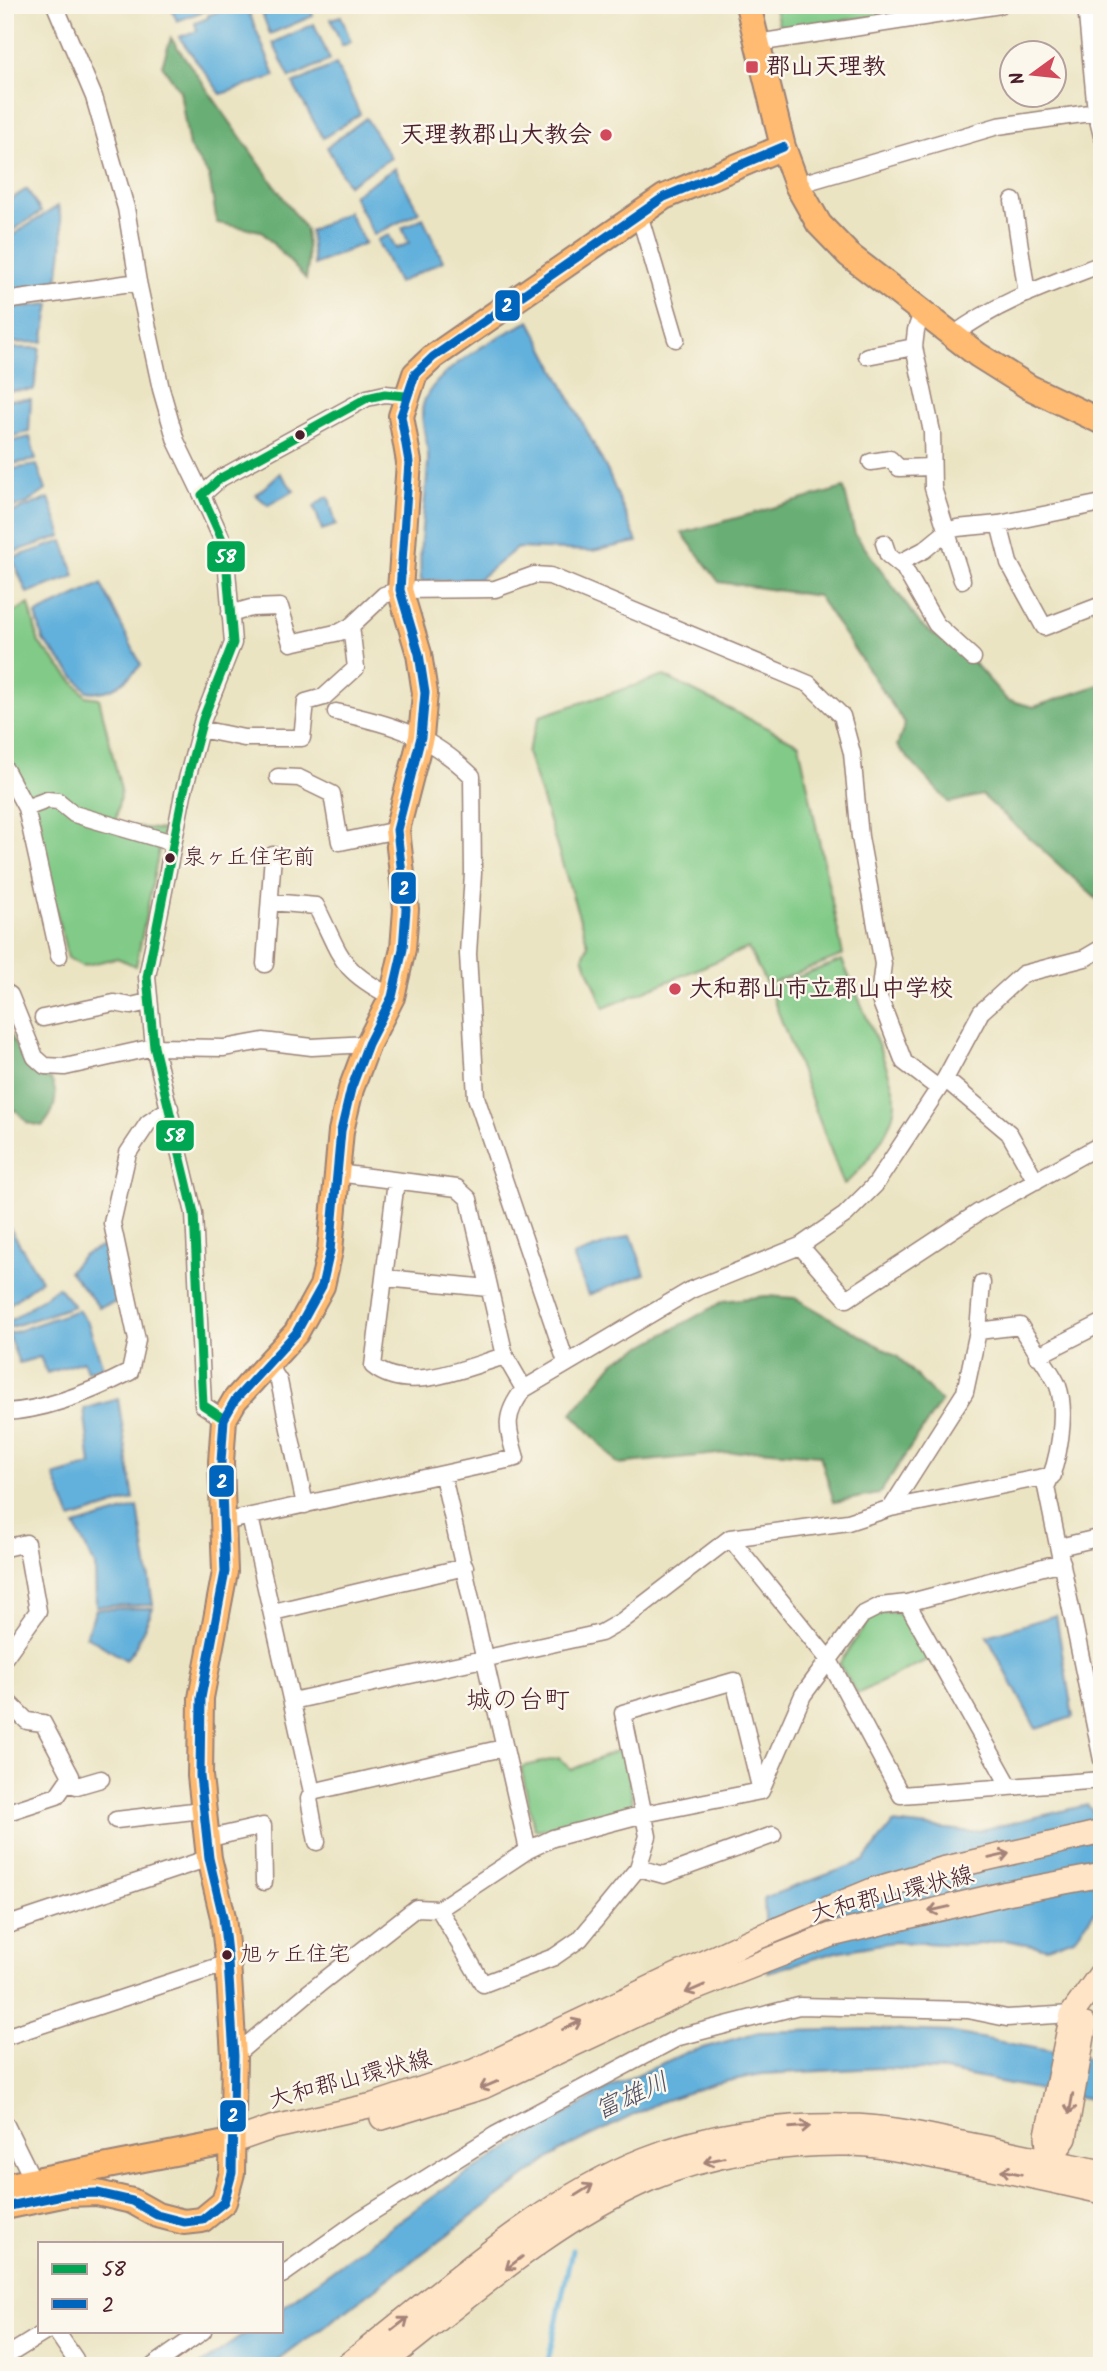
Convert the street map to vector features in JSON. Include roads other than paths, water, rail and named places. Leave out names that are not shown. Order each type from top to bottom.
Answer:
[{"type":"main road","points":[[748,5],[783,147],[797,185],[819,224],[849,255],[952,336],[1029,387],[1102,422]]},
{"type":"main road","points":[[5,2207],[67,2194],[97,2193],[132,2201],[157,2216],[184,2222],[202,2220],[224,2202],[232,2174],[234,2056],[228,1963],[223,1917],[202,1810],[201,1698],[225,1572],[221,1462],[224,1419],[235,1400],[296,1333],[322,1286],[330,1251],[337,1173],[351,1089],[368,1044],[392,997],[403,949],[405,909],[397,830],[421,737],[425,693],[419,654],[400,590],[409,462],[401,416],[405,396],[415,374],[433,357],[664,197],[783,147]]},
{"type":"main road","name":"大和郡山環状線","points":[[231,2142],[271,2128],[373,2105],[474,2071],[753,1952],[886,1886],[942,1869],[1102,1832]]},
{"type":"main road","name":"大和郡山環状線","points":[[753,1952],[1007,1893],[1102,1875]]},
{"type":"main road","points":[[1047,2169],[1056,2137],[1079,2018],[1098,1980]]},
{"type":"main road","points":[[346,2366],[529,2225],[591,2185],[645,2159],[706,2140],[755,2131],[849,2126],[901,2131],[1047,2169],[1102,2192]]},
{"type":"main road","points":[[5,2186],[231,2142]]},
{"type":"main road","points":[[380,2366],[542,2241],[600,2204],[652,2179],[711,2160],[792,2147],[849,2144],[1047,2169],[1102,2172]]},
{"type":"street","points":[[55,5],[94,97],[126,208],[138,282],[176,441],[225,546],[233,643],[200,729],[173,843],[147,977],[155,1047],[194,1213],[203,1405],[224,1419]]},
{"type":"street","points":[[757,43],[1000,5]]},
{"type":"street","points":[[1086,5],[1096,112],[1102,136]]},
{"type":"street","points":[[797,185],[998,126],[1096,112]]},
{"type":"street","points":[[1013,201],[1027,294]]},
{"type":"street","points":[[639,214],[676,339]]},
{"type":"street","points":[[952,336],[977,317],[1102,264]]},
{"type":"street","points":[[5,301],[138,282]]},
{"type":"street","points":[[922,313],[914,347],[932,432],[933,488],[962,580]]},
{"type":"street","points":[[867,356],[914,347]]},
{"type":"street","points":[[202,495],[221,478],[368,398],[385,394],[405,396]]},
{"type":"street","points":[[871,462],[890,459],[899,468],[932,467]]},
{"type":"street","points":[[899,563],[924,550],[946,532],[1102,503]]},
{"type":"street","points":[[999,524],[1009,563],[1044,627],[1102,605]]},
{"type":"street","points":[[884,543],[888,555],[899,563],[936,624],[974,658]]},
{"type":"street","points":[[230,614],[251,608],[280,607],[291,643],[340,632],[351,626],[384,595],[400,590],[495,589],[534,575],[550,576],[809,684],[842,716],[852,753],[860,837],[883,964],[879,997],[904,1062],[941,1084],[1009,1133],[1036,1181]]},
{"type":"street","points":[[200,729],[244,738],[302,738],[306,702],[324,697],[356,668],[351,626]]},
{"type":"street","points":[[336,712],[391,724],[421,737],[450,754],[472,776],[473,873],[468,954],[476,1097],[566,1362]]},
{"type":"street","points":[[5,769],[26,808],[59,956]]},
{"type":"street","points":[[278,777],[299,778],[332,794],[340,842],[397,830]]},
{"type":"street","points":[[26,808],[47,800],[58,801],[74,814],[173,843]]},
{"type":"street","points":[[265,964],[273,855]]},
{"type":"street","points":[[271,902],[316,906],[346,966],[369,985],[392,997]]},
{"type":"street","points":[[224,1522],[516,1458],[508,1430],[509,1407],[524,1389],[691,1290],[800,1246],[845,1215],[875,1185],[941,1084],[981,1012],[1023,974],[1085,958],[1102,948]]},
{"type":"street","points":[[5,992],[10,995],[35,1057],[45,1066],[65,1067],[155,1047],[224,1048],[263,1041],[312,1047],[368,1044]]},
{"type":"street","points":[[43,1018],[114,1003],[131,1006],[148,1002]]},
{"type":"street","points":[[5,1412],[19,1411],[98,1388],[130,1372],[136,1340],[112,1223],[128,1153],[148,1123],[170,1108]]},
{"type":"street","points":[[800,1246],[847,1299],[979,1212],[1102,1144]]},
{"type":"street","points":[[337,1173],[457,1188],[469,1199],[505,1356],[524,1389]]},
{"type":"street","points":[[396,1181],[373,1366],[384,1375],[416,1380],[505,1356]]},
{"type":"street","points":[[386,1278],[488,1288]]},
{"type":"street","points":[[891,1508],[965,1392],[978,1331],[982,1283]]},
{"type":"street","points":[[1037,1356],[1102,1323]]},
{"type":"street","points":[[978,1331],[1020,1326],[1058,1386],[1062,1427],[1053,1475],[1046,1487],[1102,1760]]},
{"type":"street","points":[[268,1364],[279,1381],[304,1505]]},
{"type":"street","points":[[292,1701],[601,1633],[622,1621],[730,1538],[848,1522],[891,1508],[1053,1475]]},
{"type":"street","points":[[443,1476],[528,1850]]},
{"type":"street","points":[[250,1517],[312,1792],[309,1799],[317,1842]]},
{"type":"street","points":[[761,1791],[803,1695],[862,1615],[880,1606],[907,1603],[1060,1555],[1102,1536]]},
{"type":"street","points":[[730,1538],[830,1660],[901,1795],[1102,1780]]},
{"type":"street","points":[[5,1548],[26,1543],[38,1611],[5,1657]]},
{"type":"street","points":[[273,1612],[465,1567]]},
{"type":"street","points":[[907,1603],[1010,1787]]},
{"type":"street","points":[[439,1909],[484,1984],[554,1956],[580,1939],[639,1868],[648,1836],[623,1713],[734,1681],[761,1791]]},
{"type":"street","points":[[5,1699],[27,1721],[43,1723],[71,1776],[57,1796],[5,1813]]},
{"type":"street","points":[[312,1792],[503,1748]]},
{"type":"street","points":[[66,1783],[77,1786],[101,1779]]},
{"type":"street","points":[[234,2056],[416,1908],[439,1909],[528,1850],[553,1838],[644,1814],[761,1791]]},
{"type":"street","points":[[117,1820],[202,1810]]},
{"type":"street","points":[[5,1926],[263,1826],[264,1882]]},
{"type":"street","points":[[639,1868],[664,1875],[773,1835]]},
{"type":"street","points":[[5,2037],[228,1963]]},
{"type":"street","points":[[284,2274],[361,2219],[495,2135],[679,2037],[799,2006],[968,2010],[1007,2018],[1079,2018]]},
{"type":"street","points":[[5,2123],[33,2180]]},
{"type":"street","points":[[5,2357],[58,2332],[75,2359]]},
{"type":"street","points":[[153,2366],[202,2332]]},
{"type":"water","points":[[170,5],[220,5],[177,21]]},
{"type":"water","points":[[246,5],[275,76],[221,94],[179,37],[197,31],[195,23],[208,18],[208,15]]},
{"type":"water","points":[[259,5],[310,5],[313,16],[270,34]]},
{"type":"water","points":[[341,16],[351,42],[342,46],[331,19]]},
{"type":"water","points":[[314,24],[330,60],[290,78],[273,43]]},
{"type":"water","points":[[336,64],[360,114],[323,138],[293,84]]},
{"type":"water","points":[[366,118],[391,158],[348,185],[327,147]]},
{"type":"water","points":[[395,168],[419,212],[374,235],[353,195]]},
{"type":"water","points":[[27,189],[41,212],[5,235],[5,203]]},
{"type":"water","points":[[58,206],[62,246],[56,285],[5,290],[5,240]]},
{"type":"water","points":[[348,212],[365,243],[314,265],[310,231]]},
{"type":"water","points":[[423,218],[443,261],[398,283],[377,240],[389,235],[396,249],[409,243],[402,228]]},
{"type":"water","points":[[50,304],[43,342],[5,343],[5,309]]},
{"type":"water","points":[[530,321],[608,472],[637,542],[592,551],[517,548],[479,579],[421,581],[421,536],[428,456],[422,419],[423,405],[439,379],[453,367],[502,335]]},
{"type":"water","points":[[5,348],[40,348],[34,390],[5,391]]},
{"type":"water","points":[[31,399],[29,432],[5,438],[5,400]]},
{"type":"water","points":[[30,437],[36,460],[5,465],[5,443]]},
{"type":"water","points":[[37,465],[46,490],[26,504],[5,509],[5,470]]},
{"type":"water","points":[[280,473],[294,491],[268,505],[256,495]]},
{"type":"water","points":[[326,497],[329,498],[336,525],[322,530],[314,506]]},
{"type":"water","points":[[49,498],[62,536],[8,554],[5,515]]},
{"type":"water","points":[[63,541],[75,576],[27,593],[12,558]]},
{"type":"water","points":[[101,584],[141,665],[117,686],[96,692],[87,691],[43,640],[36,614]]},
{"type":"water","points":[[8,1225],[41,1280],[5,1308],[5,1227]]},
{"type":"water","points":[[631,1235],[645,1274],[588,1295],[573,1256]]},
{"type":"water","points":[[106,1245],[118,1302],[99,1307],[69,1271],[83,1255]]},
{"type":"water","points":[[58,1287],[74,1306],[5,1329],[6,1324]]},
{"type":"water","points":[[78,1310],[88,1323],[103,1367],[87,1371],[83,1361],[47,1373],[40,1357],[19,1363],[8,1334]]},
{"type":"water","points":[[118,1399],[134,1499],[71,1519],[54,1476],[91,1465],[84,1409]]},
{"type":"water","points":[[138,1507],[153,1605],[96,1606],[95,1566],[75,1526]]},
{"type":"water","points":[[153,1608],[136,1646],[126,1660],[86,1636],[96,1609]]},
{"type":"water","points":[[1056,1615],[1073,1717],[1036,1729],[987,1636]]},
{"type":"water","points":[[1087,1805],[1102,1822],[1102,1903],[1074,1938],[1047,1948],[1005,1940],[974,1945],[893,1942],[836,1952],[768,1972],[764,1898],[864,1861],[893,1823],[973,1832]]},
{"type":"water","name":"富雄川","points":[[866,2029],[949,2032],[1102,2061],[1102,2102],[944,2071],[880,2068],[762,2074],[713,2084],[660,2102],[560,2151],[271,2366],[199,2366],[248,2332],[284,2332],[284,2306],[450,2184],[611,2087],[685,2053],[759,2032]]},
{"type":"waterway","points":[[547,2366],[572,2250]]},
{"type":"place","name":"郡山天理教","points":[[752,67]]},
{"type":"place","name":"天理教郡山大教会","points":[[606,135]]},
{"type":"place","name":"泉ヶ丘住宅前","points":[[170,858]]},
{"type":"place","name":"大和郡山市立郡山中学校","points":[[675,989]]},
{"type":"place","name":"旭ヶ丘住宅","points":[[227,1955]]},
{"type":"district","name":"城の台町","points":[[518,1701]]}]
